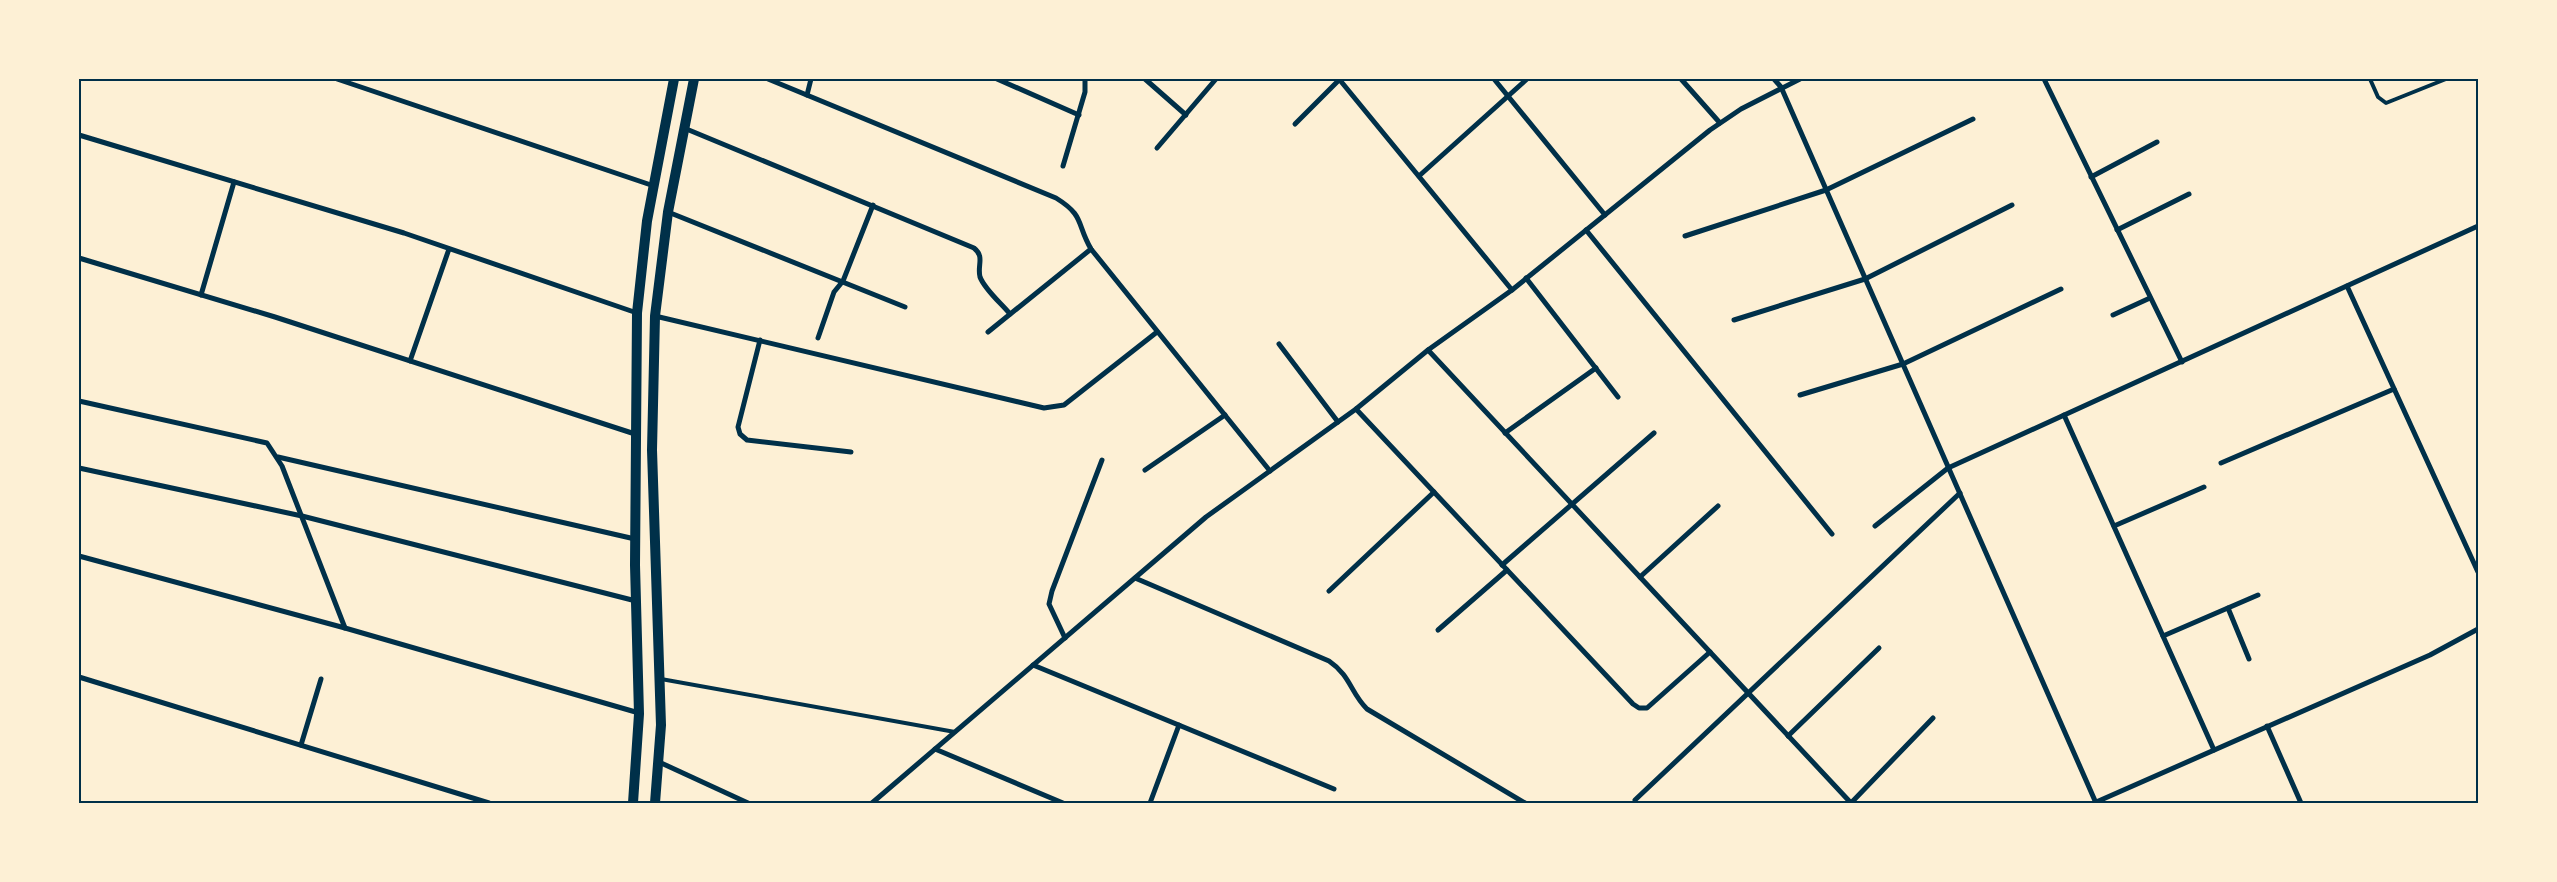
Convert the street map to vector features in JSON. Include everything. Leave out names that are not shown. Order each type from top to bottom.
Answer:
[{"type":"main road","points":[[633,803],[639,714],[635,539],[637,313],[648,221],[674,79]]},
{"type":"main road","points":[[655,803],[661,679],[652,450],[655,316],[668,212],[694,79]]},
{"type":"street","points":[[337,79],[654,186]]},
{"type":"street","points":[[768,79],[1056,198],[1071,207],[1078,216],[1091,249],[1270,471]]},
{"type":"street","points":[[807,95],[812,79]]},
{"type":"street","points":[[997,79],[1079,115]]},
{"type":"street","points":[[1063,166],[1085,92],[1085,79]]},
{"type":"street","points":[[1146,79],[1186,115]]},
{"type":"street","points":[[1157,148],[1216,79]]},
{"type":"street","points":[[1295,124],[1339,79],[1512,290]]},
{"type":"street","points":[[1494,79],[1605,215]]},
{"type":"street","points":[[1419,176],[1527,79]]},
{"type":"street","points":[[1681,79],[1720,123]]},
{"type":"street","points":[[1774,79],[1781,87],[2095,803],[2430,655],[2478,629]]},
{"type":"street","points":[[872,803],[1206,517],[1356,409],[1428,350],[1512,290],[1720,123],[1781,87],[1800,79]]},
{"type":"street","points":[[2044,79],[2182,362]]},
{"type":"street","points":[[1685,236],[1826,190],[1973,119]]},
{"type":"street","points":[[684,127],[974,248],[981,258],[981,278],[1010,314]]},
{"type":"street","points":[[79,135],[449,249],[637,313]]},
{"type":"street","points":[[2091,177],[2157,142]]},
{"type":"street","points":[[201,295],[234,182]]},
{"type":"street","points":[[2117,230],[2189,194]]},
{"type":"street","points":[[818,338],[834,292],[843,282],[873,205]]},
{"type":"street","points":[[1734,320],[1865,279],[2012,205]]},
{"type":"street","points":[[668,212],[905,306]]},
{"type":"street","points":[[1875,526],[1948,468],[2478,226]]},
{"type":"street","points":[[1586,230],[1832,534]]},
{"type":"street","points":[[410,361],[449,249]]},
{"type":"street","points":[[988,332],[1091,249]]},
{"type":"street","points":[[79,258],[410,361],[635,434]]},
{"type":"street","points":[[1526,278],[1618,397]]},
{"type":"street","points":[[2347,286],[2478,572]]},
{"type":"street","points":[[1800,395],[1902,364],[2061,289]]},
{"type":"street","points":[[2113,315],[2150,298]]},
{"type":"street","points":[[655,316],[1044,408],[1064,405],[1157,332]]},
{"type":"street","points":[[760,340],[738,427],[740,434],[747,440],[851,452]]},
{"type":"street","points":[[1279,344],[1338,422]]},
{"type":"street","points":[[1428,350],[1851,803],[1932,718]]},
{"type":"street","points":[[1505,433],[1596,368]]},
{"type":"street","points":[[2221,464],[2394,389]]},
{"type":"street","points":[[79,401],[267,443],[278,457],[344,628]]},
{"type":"street","points":[[1356,409],[1504,568],[1639,708],[1647,708],[1710,652]]},
{"type":"street","points":[[1145,470],[1225,415]]},
{"type":"street","points":[[2064,415],[2214,750]]},
{"type":"street","points":[[1438,630],[1572,504],[1654,433]]},
{"type":"street","points":[[278,457],[635,539]]},
{"type":"street","points":[[1065,638],[1049,604],[1052,591],[1102,460]]},
{"type":"street","points":[[79,468],[302,516],[636,601]]},
{"type":"street","points":[[2114,526],[2204,487]]},
{"type":"street","points":[[1330,592],[1434,492]]},
{"type":"street","points":[[1635,800],[1960,493]]},
{"type":"street","points":[[1640,577],[1718,506]]},
{"type":"street","points":[[79,556],[344,628],[639,714]]},
{"type":"street","points":[[1135,578],[1330,661],[1342,670],[1360,702],[1367,709],[1525,803]]},
{"type":"street","points":[[2163,636],[2258,595]]},
{"type":"street","points":[[2228,608],[2249,659]]},
{"type":"street","points":[[1788,736],[1879,648]]},
{"type":"street","points":[[1033,665],[1334,789]]},
{"type":"street","points":[[79,677],[489,803]]},
{"type":"street","points":[[301,746],[321,679]]},
{"type":"street","points":[[1150,803],[1179,725]]},
{"type":"street","points":[[2268,726],[2301,803]]},
{"type":"street","points":[[935,749],[1063,803]]},
{"type":"street","points":[[658,762],[748,803]]},
{"type":"lane","points":[[2370,79],[2378,96],[2386,103],[2446,79]]},
{"type":"lane","points":[[661,679],[955,732]]}]
